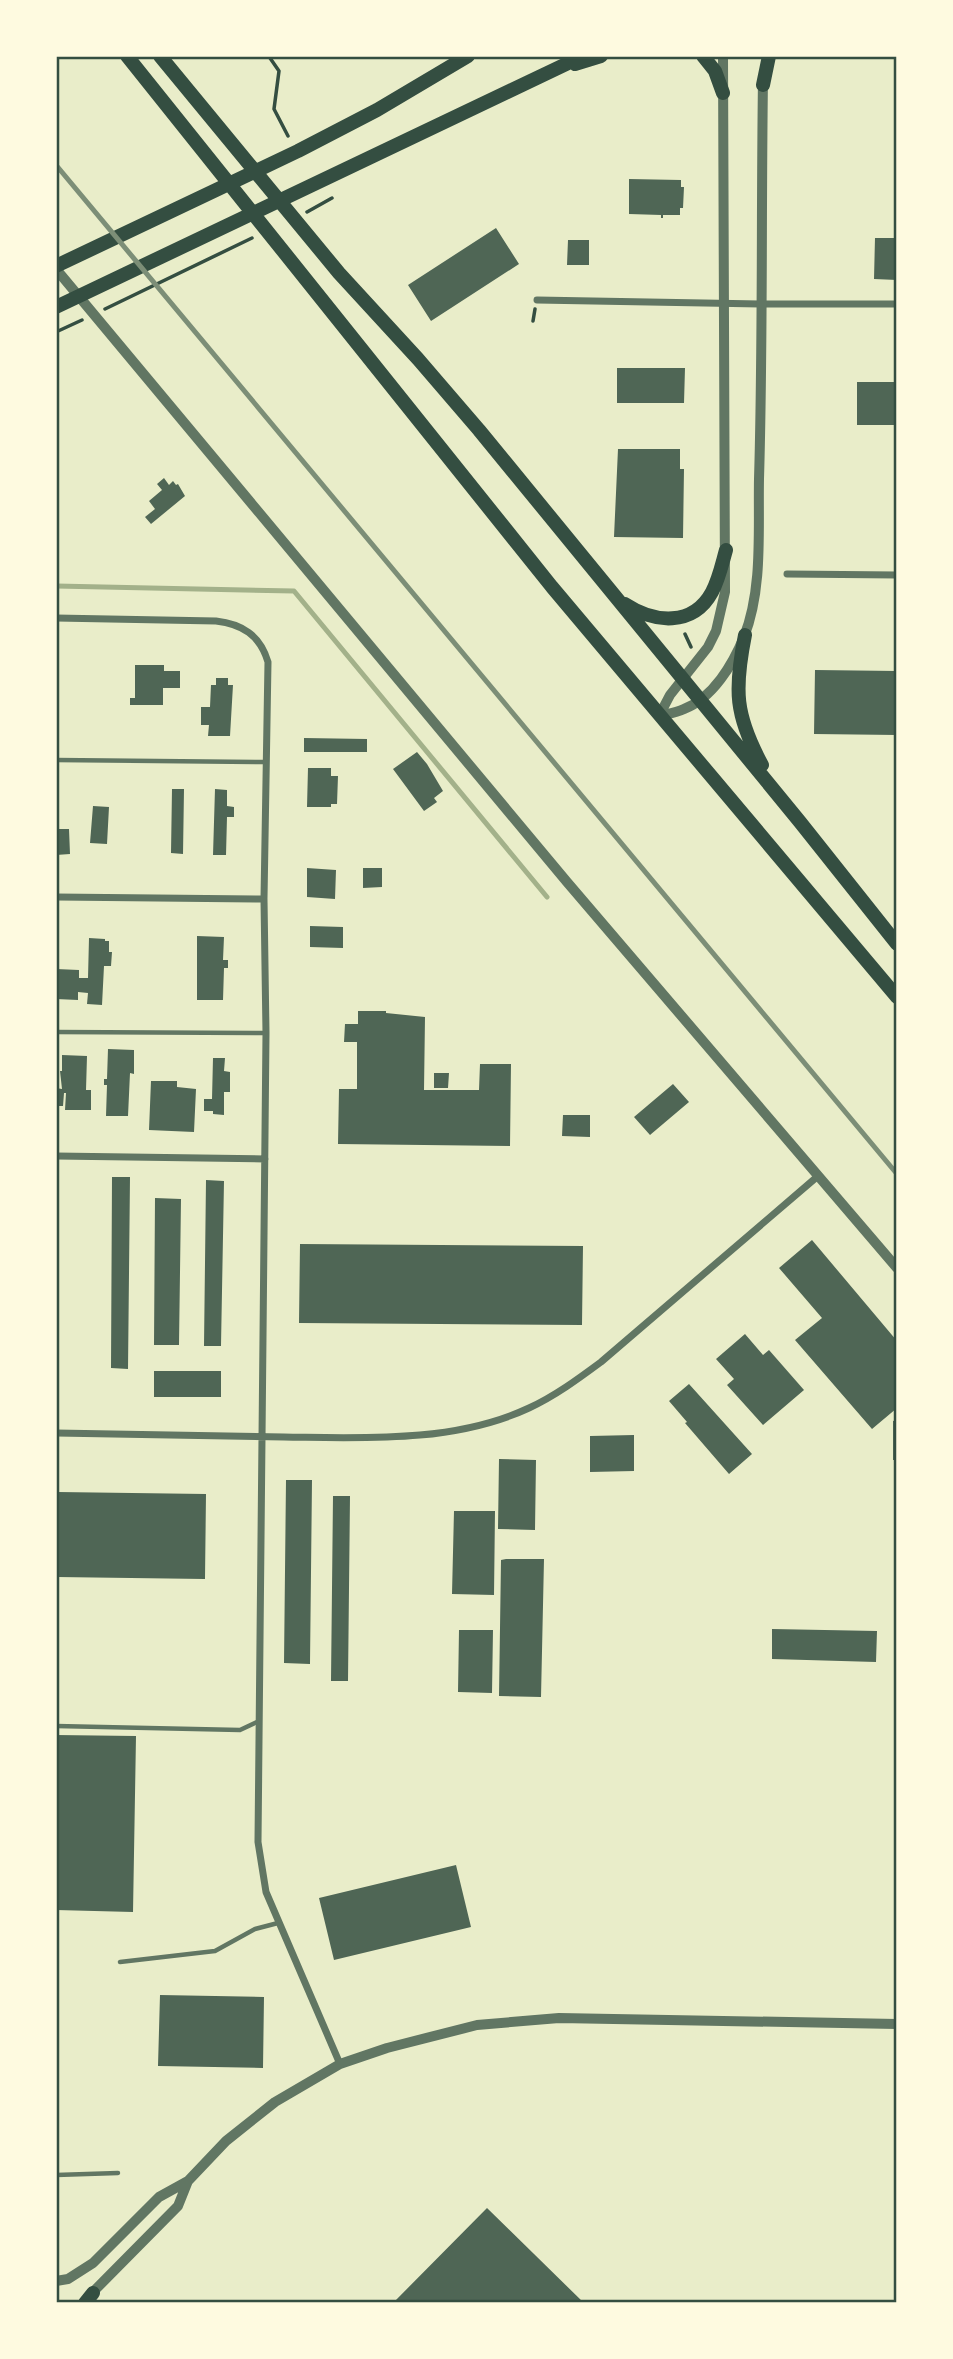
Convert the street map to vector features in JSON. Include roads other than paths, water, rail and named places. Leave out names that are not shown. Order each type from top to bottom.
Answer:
[{"type":"main road","points":[[127,56],[445,455],[659,716],[897,997]]},
{"type":"main road","points":[[160,56],[339,273],[479,430],[897,944]]},
{"type":"main road","points":[[56,268],[298,151],[377,110],[468,56]]},
{"type":"main road","points":[[56,307],[583,56]]},
{"type":"main road","points":[[544,74],[601,56]]},
{"type":"main road","points":[[704,56],[715,71],[723,93]]},
{"type":"main road","points":[[762,85],[769,56]]},
{"type":"main road","points":[[617,599],[648,616],[660,619],[684,617],[694,612],[712,593],[726,550]]},
{"type":"main road","points":[[745,635],[737,683],[739,711],[748,739],[777,794]]},
{"type":"street","points":[[659,716],[682,679],[701,658],[716,631],[725,592],[723,56]]},
{"type":"street","points":[[659,716],[684,709],[700,700],[723,675],[745,635],[751,613],[757,566],[761,429],[763,56]]},
{"type":"street","points":[[56,268],[523,830],[897,1268]]},
{"type":"street","points":[[537,300],[897,304]]},
{"type":"street","points":[[787,574],[897,575]]},
{"type":"street","points":[[56,618],[233,623],[249,631],[258,641],[268,662],[258,1842],[266,1892],[340,2064]]},
{"type":"street","points":[[56,897],[264,898]]},
{"type":"street","points":[[56,1156],[265,1159]]},
{"type":"street","points":[[56,1433],[355,1438],[413,1435],[478,1424],[528,1408],[566,1387],[601,1362],[818,1176]]},
{"type":"street","points":[[56,2281],[80,2273],[159,2197],[188,2181],[226,2141],[296,2088],[340,2064],[437,2033],[509,2021],[559,2018],[897,2024]]},
{"type":"street","points":[[87,2300],[178,2206],[188,2181]]},
{"type":"lane","points":[[56,760],[267,762]]},
{"type":"lane","points":[[56,1031],[266,1033]]},
{"type":"lane","points":[[56,1726],[240,1730],[260,1720]]},
{"type":"lane","points":[[120,1962],[215,1951],[255,1929],[278,1923]]},
{"type":"lane","points":[[56,2175],[118,2173]]},
{"type":"waterway","points":[[56,586],[294,591],[547,897]]},
{"type":"railway","points":[[56,165],[897,1174]]}]
